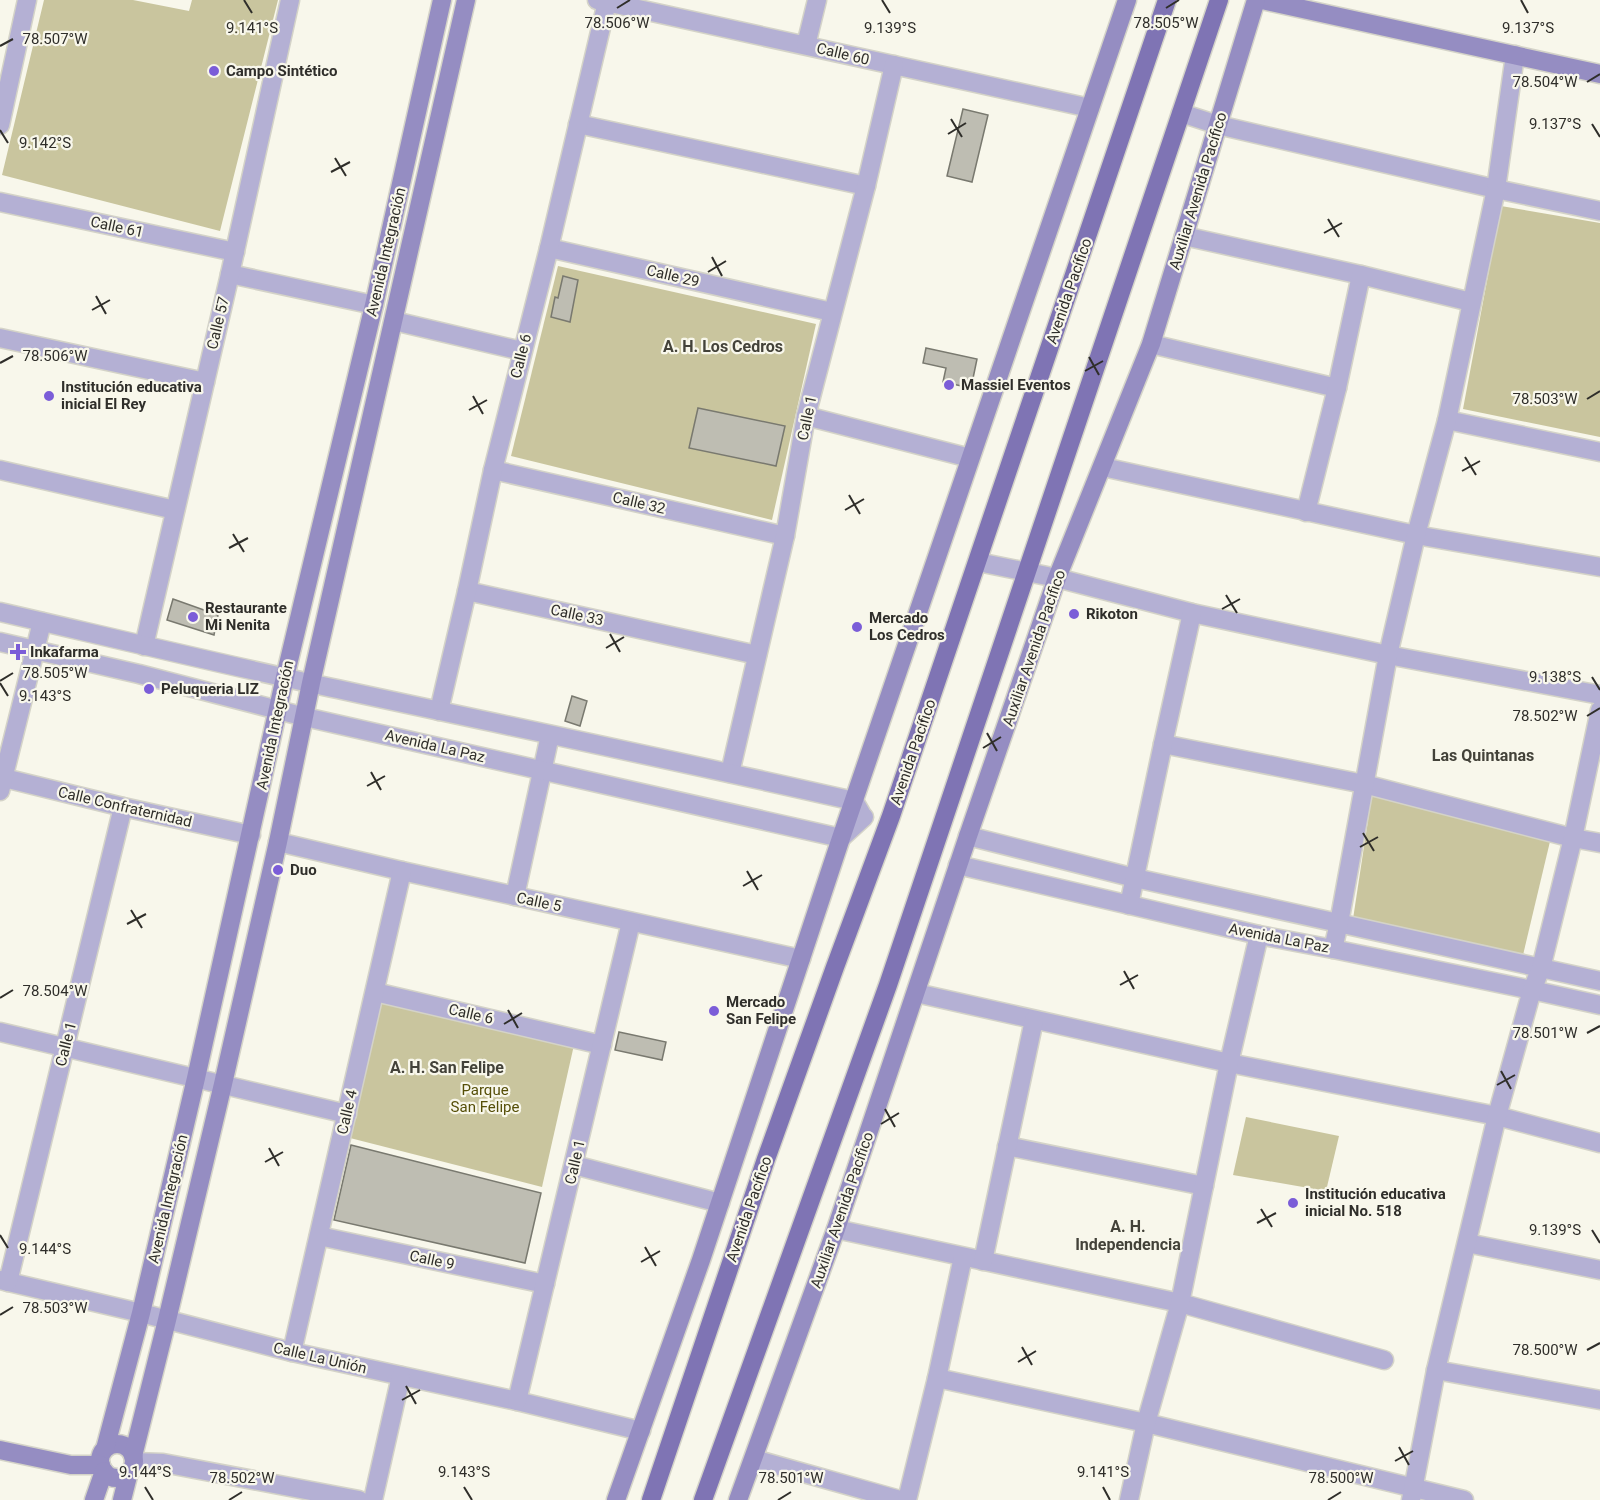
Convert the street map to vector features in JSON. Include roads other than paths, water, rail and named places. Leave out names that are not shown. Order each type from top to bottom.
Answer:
[{"type":"main road","name":"Avenida Integración","points":[[94,1500],[196,1078],[285,677],[374,305],[442,0]]},
{"type":"main road","points":[[122,1500],[223,1084],[278,842],[311,683],[466,0]]},
{"type":"main road","points":[[616,1500],[720,1203],[841,838],[1128,0]]},
{"type":"main road","name":"Avenida Pacífico","points":[[651,1500],[766,1159],[891,816],[1167,0]]},
{"type":"main road","points":[[703,1500],[888,985],[1219,0]]},
{"type":"main road","name":"Auxiliar Avenida Pacífico","points":[[738,1500],[836,1229],[1057,578],[1151,344],[1256,0]]},
{"type":"main road","points":[[1262,0],[1600,74]]},
{"type":"main road","points":[[103,1462],[115,1444],[121,1444],[126,1447],[132,1463]]},
{"type":"main road","points":[[0,1450],[71,1465],[103,1462]]},
{"type":"main road","points":[[103,1462],[113,1477],[124,1476],[132,1463]]},
{"type":"street","points":[[0,125],[27,0]]},
{"type":"street","name":"Calle 57","points":[[144,646],[230,274],[290,0]]},
{"type":"street","points":[[806,45],[817,0]]},
{"type":"street","name":"Calle 60","points":[[602,1],[1090,108]]},
{"type":"street","name":"Calle 6","points":[[439,711],[493,470],[578,124],[602,1]]},
{"type":"street","points":[[1333,949],[1388,655],[1416,535],[1447,420],[1496,189],[1515,55]]},
{"type":"street","name":"Calle 1","points":[[730,773],[784,536],[806,416],[866,186],[894,65]]},
{"type":"street","points":[[1181,114],[1218,125],[1600,211]]},
{"type":"street","points":[[578,124],[866,186]]},
{"type":"street","name":"Calle 61","points":[[0,202],[234,252]]},
{"type":"street","points":[[1184,236],[1471,302]]},
{"type":"street","name":"Calle 29","points":[[549,248],[832,312]]},
{"type":"street","points":[[230,274],[374,305]]},
{"type":"street","points":[[1306,512],[1337,388],[1361,275]]},
{"type":"street","points":[[394,321],[522,351]]},
{"type":"street","points":[[0,338],[205,382]]},
{"type":"street","points":[[1151,344],[1337,388]]},
{"type":"street","points":[[806,416],[970,458]]},
{"type":"street","points":[[1447,420],[1600,452]]},
{"type":"street","points":[[1103,467],[1416,535],[1600,567]]},
{"type":"street","points":[[0,470],[175,510]]},
{"type":"street","name":"Calle 32","points":[[493,470],[784,536]]},
{"type":"street","points":[[978,562],[1057,578],[1192,613],[1388,655],[1600,695]]},
{"type":"street","name":"Calle 33","points":[[467,591],[757,655]]},
{"type":"street","points":[[0,612],[261,672],[854,801],[864,817]]},
{"type":"street","points":[[1129,905],[1192,613]]},
{"type":"street","points":[[1,782],[42,622]]},
{"type":"street","name":"Avenida La Paz","points":[[0,642],[139,674],[305,717],[841,838]]},
{"type":"street","points":[[1413,1494],[1436,1370],[1497,1116],[1532,990],[1541,968],[1573,838],[1600,710]]},
{"type":"street","points":[[515,896],[550,735]]},
{"type":"street","points":[[1163,744],[1364,784],[1600,843]]},
{"type":"street","name":"Calle Confraternidad","points":[[1,782],[251,836]]},
{"type":"street","name":"Calle 1","points":[[4,1281],[65,1048],[123,807]]},
{"type":"street","points":[[841,838],[864,817],[891,816]]},
{"type":"street","points":[[968,836],[1135,878],[1600,981]]},
{"type":"street","name":"Calle 5","points":[[278,842],[402,872],[801,959]]},
{"type":"street","name":"Avenida La Paz","points":[[958,865],[1259,935],[1600,1005]]},
{"type":"street","name":"Calle 4","points":[[292,1352],[402,872]]},
{"type":"street","name":"Calle 1","points":[[517,1401],[631,922]]},
{"type":"street","points":[[1129,1500],[1146,1423],[1180,1303],[1229,1063],[1259,935]]},
{"type":"street","name":"Calle 6","points":[[375,992],[602,1045]]},
{"type":"street","points":[[916,993],[1229,1063],[1497,1116],[1600,1143]]},
{"type":"street","points":[[982,1261],[1034,1020]]},
{"type":"street","points":[[0,1032],[347,1114]]},
{"type":"street","points":[[1007,1146],[1204,1186]]},
{"type":"street","points":[[574,1165],[720,1203]]},
{"type":"street","points":[[836,1229],[1180,1303],[1384,1360]]},
{"type":"street","name":"Calle 9","points":[[319,1236],[545,1284]]},
{"type":"street","points":[[1467,1243],[1600,1270]]},
{"type":"street","points":[[907,1500],[937,1378],[963,1257]]},
{"type":"street","name":"Calle La Unión","points":[[4,1281],[292,1352],[517,1401],[641,1431]]},
{"type":"street","points":[[1436,1370],[1600,1400]]},
{"type":"street","points":[[373,1500],[401,1376]]},
{"type":"street","points":[[937,1378],[1146,1423],[1413,1494],[1464,1500]]},
{"type":"street","points":[[754,1460],[900,1500]]},
{"type":"street","points":[[132,1463],[163,1463],[359,1500]]},
{"type":"place","name":"Campo Sintético","points":[[214,71]]},
{"type":"place","name":"Massiel Eventos","points":[[949,385]]},
{"type":"place","name":"Institución educativa inicial El Rey","points":[[49,396]]},
{"type":"place","name":"Rikoton","points":[[1074,614]]},
{"type":"place","name":"Restaurante Mi Nenita","points":[[193,617]]},
{"type":"place","name":"Mercado Los Cedros","points":[[857,627]]},
{"type":"place","name":"Inkafarma","points":[[18,652]]},
{"type":"place","name":"Peluqueria LIZ","points":[[149,689]]},
{"type":"place","name":"Duo","points":[[278,870]]},
{"type":"place","name":"Mercado San Felipe","points":[[714,1011]]},
{"type":"place","name":"Institución educativa inicial No. 518","points":[[1293,1203]]},
{"type":"district","name":"A. H. Los Cedros","points":[[723,346]]},
{"type":"district","name":"Las Quintanas","points":[[1483,755]]},
{"type":"district","name":"A. H. San Felipe","points":[[447,1067]]},
{"type":"district","name":"A. H. Independencia","points":[[1128,1235]]},
{"type":"park label","name":"Parque San Felipe","points":[[485,1098]]}]
